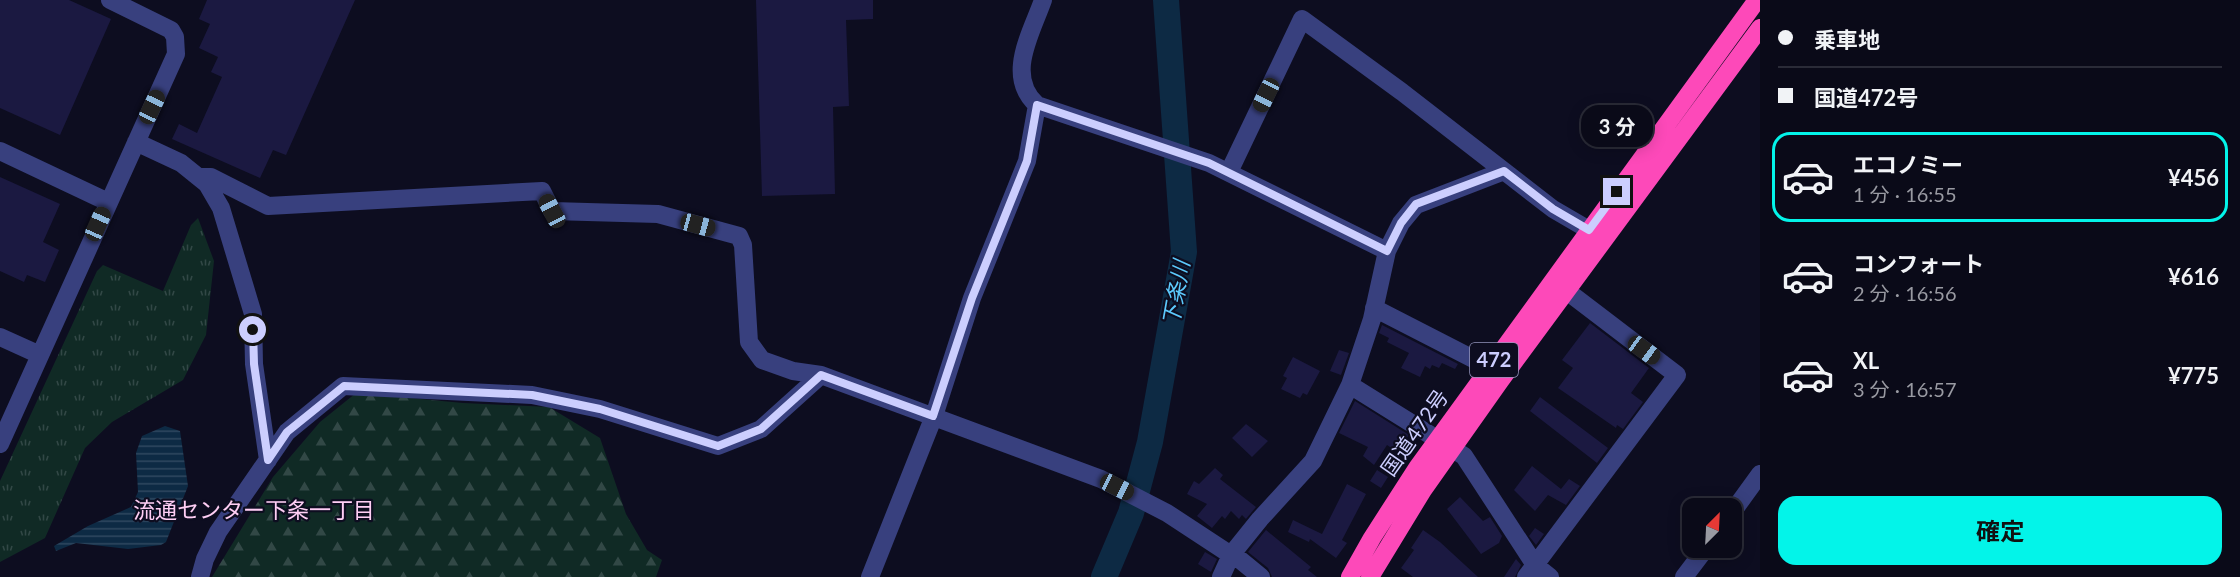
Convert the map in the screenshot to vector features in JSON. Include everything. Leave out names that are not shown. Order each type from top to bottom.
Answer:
[{"type":"highway","name":"国道472号","points":[[1370,577],[1411,509],[1489,367],[1559,286],[1589,230],[1757,0]]},
{"type":"highway","name":"国道472号","points":[[1350,577],[1372,538],[1446,444],[1559,286],[1760,28]]},
{"type":"street","points":[[0,444],[176,54],[175,37],[171,30],[110,0]]},
{"type":"street","points":[[1043,0],[1020,69],[1025,94],[1037,105],[1209,163],[1387,251]]},
{"type":"street","points":[[1229,172],[1302,19],[1553,209],[1589,230]]},
{"type":"street","points":[[870,577],[933,416],[972,298],[1027,161],[1037,105]]},
{"type":"street","points":[[136,142],[181,163],[207,184],[221,208],[253,314],[254,364],[268,460]]},
{"type":"street","points":[[0,151],[108,202]]},
{"type":"street","points":[[1221,577],[1232,554],[1313,462],[1350,385],[1374,308],[1387,251],[1401,223],[1416,204],[1504,171]]},
{"type":"street","points":[[198,177],[211,177],[268,206],[542,191],[552,211],[658,214],[739,236],[743,245],[749,342],[762,360],[793,371],[821,375],[1101,479],[1167,513],[1232,554],[1261,577]]},
{"type":"street","points":[[1531,571],[1677,375],[1559,286]]},
{"type":"street","points":[[1374,308],[1489,367]]},
{"type":"street","points":[[0,337],[40,355]]},
{"type":"street","points":[[200,577],[205,560],[219,532],[287,432],[344,386],[532,395],[600,409],[718,446],[761,429],[821,375]]},
{"type":"street","points":[[1350,385],[1464,456],[1521,539],[1531,571]]},
{"type":"street","points":[[1742,499],[1760,474]]},
{"type":"street","points":[[1684,577],[1698,558]]},
{"type":"street","points":[[1531,571],[1550,577]]},
{"type":"green space","points":[[198,218],[214,261],[206,335],[183,380],[112,422],[85,448],[45,538],[0,562],[0,481],[97,271],[103,265],[163,291],[191,225]]},
{"type":"green space","points":[[356,393],[463,403],[549,407],[600,438],[626,514],[647,550],[662,560],[656,577],[212,577],[273,477],[320,422]]},
{"type":"water","points":[[165,426],[180,431],[188,486],[166,542],[161,545],[128,549],[76,543],[56,551],[54,546],[88,526],[131,507],[138,492],[136,453],[142,436]]},
{"type":"building","points":[[0,0],[69,0],[111,19],[60,135],[0,108]]},
{"type":"building","points":[[207,0],[355,0],[286,155],[273,150],[260,178],[172,139],[179,124],[197,133],[222,77],[211,72],[218,57],[199,48],[210,24],[199,19]]},
{"type":"building","points":[[756,0],[873,0],[873,19],[846,20],[849,106],[833,107],[835,194],[762,196]]},
{"type":"building","points":[[0,177],[60,204],[43,242],[59,250],[45,282],[27,275],[24,282],[0,271]]},
{"type":"building","points":[[1590,323],[1649,368],[1631,393],[1643,402],[1623,429],[1617,425],[1616,428],[1558,388],[1573,368],[1562,360]]},
{"type":"building","points":[[1382,325],[1458,364],[1455,369],[1442,363],[1439,368],[1432,365],[1430,369],[1425,366],[1420,377],[1401,368],[1409,353],[1387,342],[1389,338],[1379,333]]},
{"type":"building","points":[[1339,350],[1349,353],[1341,375],[1330,371]]},
{"type":"building","points":[[1293,357],[1320,371],[1307,395],[1303,393],[1300,398],[1281,389],[1287,378],[1283,376]]},
{"type":"building","points":[[1540,397],[1608,448],[1597,463],[1530,411]]},
{"type":"building","points":[[1355,401],[1409,435],[1396,451],[1387,445],[1374,465],[1363,456],[1368,447],[1339,433]]},
{"type":"building","points":[[1246,424],[1268,441],[1252,457],[1232,438]]},
{"type":"building","points":[[1532,466],[1561,489],[1569,479],[1580,486],[1566,505],[1548,495],[1535,511],[1514,490]]},
{"type":"building","points":[[1215,468],[1223,475],[1220,479],[1256,507],[1246,519],[1242,515],[1239,519],[1231,511],[1225,519],[1222,516],[1212,528],[1197,516],[1207,504],[1187,494],[1194,481],[1199,484]]},
{"type":"building","points":[[1377,470],[1388,477],[1381,488],[1370,481]]},
{"type":"building","points":[[1347,484],[1366,494],[1342,540],[1347,543],[1336,558],[1310,539],[1309,542],[1288,532],[1293,520],[1322,534]]},
{"type":"building","points":[[1460,497],[1483,521],[1490,517],[1502,536],[1499,543],[1481,554],[1447,509]]},
{"type":"building","points":[[1535,528],[1544,534],[1536,545],[1529,536]]},
{"type":"building","points":[[1266,530],[1311,567],[1308,570],[1317,577],[1272,577],[1268,568],[1248,552]]},
{"type":"building","points":[[1423,530],[1440,542],[1478,577],[1413,577],[1401,568],[1414,550],[1411,548]]},
{"type":"building","points":[[1205,552],[1217,559],[1211,572],[1198,564]]},
{"type":"building","points":[[1516,559],[1521,565],[1515,577],[1504,577]]},
{"type":"waterway","name":"下条川","points":[[1104,577],[1131,513],[1150,442],[1184,252],[1166,0]]},
{"type":"district","name":"流通センター下条一丁目","points":[[254,510]]},
{"type":"route","points":[[253,330],[254,364],[268,460],[287,432],[344,386],[532,395],[600,409],[648,427],[718,446],[761,429],[821,375],[933,416],[972,298],[1027,161],[1037,105],[1073,115],[1209,163],[1387,251],[1401,223],[1416,204],[1504,171],[1553,209],[1589,230],[1617,192]]}]
